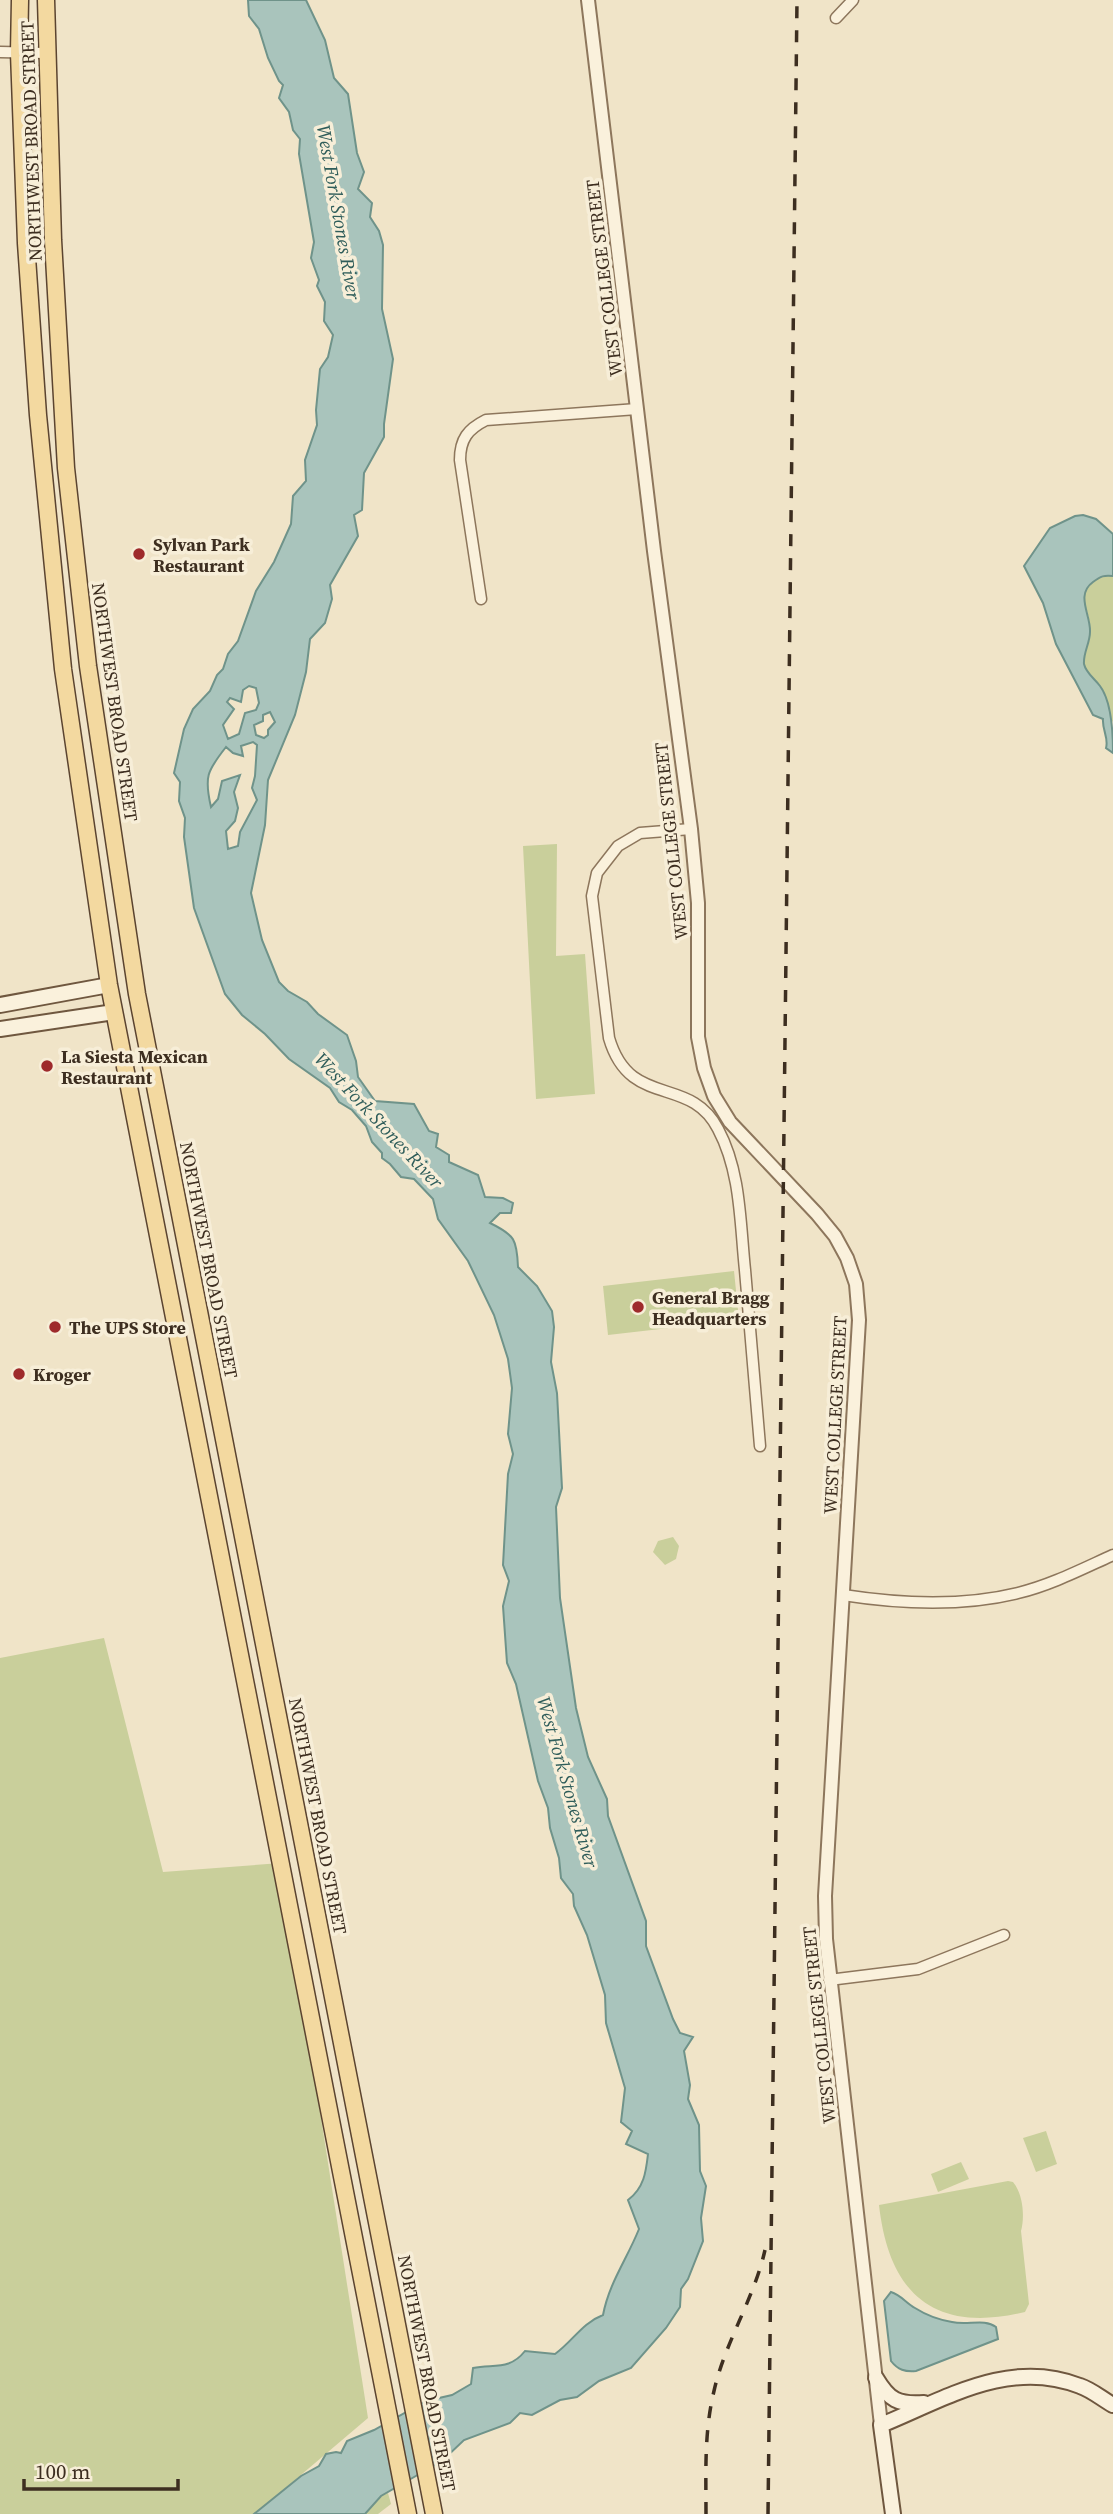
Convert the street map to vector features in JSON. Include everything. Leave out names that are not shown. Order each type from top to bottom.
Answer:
[{"type":"main road","name":"NORTHWEST BROAD STREET","points":[[20,0],[23,166],[33,363],[63,669],[108,985],[408,2514]]},
{"type":"main road","name":"NORTHWEST BROAD STREET","points":[[46,0],[53,240],[66,468],[88,666],[137,994],[434,2514]]},
{"type":"main road","points":[[23,166],[50,165]]},
{"type":"main road","points":[[26,243],[53,240]]},
{"type":"main road","points":[[43,471],[66,468]]},
{"type":"main road","points":[[63,669],[88,666]]},
{"type":"main road","points":[[0,1005],[108,985],[137,994]]},
{"type":"main road","points":[[0,1029],[114,1013],[137,994]]},
{"type":"main road","points":[[167,1281],[192,1277]]},
{"type":"main road","points":[[186,1379],[212,1376]]},
{"type":"main road","points":[[212,1511],[237,1506]]},
{"type":"main road","points":[[281,1863],[306,1857]]},
{"type":"main road","points":[[308,2004],[334,1999]]},
{"type":"main road","points":[[893,2514],[881,2425],[999,2378],[1041,2377],[1080,2386],[1113,2405]]},
{"type":"main road","points":[[876,2378],[893,2400],[910,2404],[936,2402]]},
{"type":"street","name":"WEST COLLEGE STREET","points":[[588,0],[691,829],[698,903],[698,1037],[704,1068],[715,1096],[730,1122],[835,1236],[847,1258],[856,1284],[859,1320],[825,1896],[829,1980],[881,2425]]},
{"type":"street","points":[[836,18],[853,0]]},
{"type":"street","points":[[0,52],[46,53]]},
{"type":"street","points":[[481,599],[460,460],[460,447],[473,426],[486,420],[637,409]]},
{"type":"street","points":[[691,829],[640,833],[618,846],[597,873],[592,896],[609,1038],[615,1058],[644,1086],[688,1098],[705,1111],[718,1128],[737,1180],[760,1447]]},
{"type":"street","points":[[843,1595],[876,1600],[950,1603],[990,1598],[1049,1583],[1113,1555]]},
{"type":"street","points":[[829,1980],[918,1969],[1004,1935]]},
{"type":"green space","points":[[1102,575],[1113,576],[1113,722],[1103,691],[1084,665],[1090,633],[1085,596],[1092,583]]},
{"type":"green space","points":[[557,844],[556,956],[585,954],[595,1094],[536,1099],[523,846]]},
{"type":"green space","points":[[734,1271],[739,1320],[608,1335],[603,1286]]},
{"type":"green space","points":[[673,1537],[679,1546],[676,1559],[665,1565],[653,1552],[658,1541]]},
{"type":"green space","points":[[104,1638],[163,1872],[281,1863],[368,2418],[255,2514],[0,2514],[0,1658]]},
{"type":"green space","points":[[1046,2131],[1057,2164],[1036,2172],[1023,2138]]},
{"type":"green space","points":[[961,2162],[969,2179],[938,2192],[931,2174]]},
{"type":"green space","points":[[1013,2182],[1016,2187],[1022,2205],[1021,2231],[1029,2304],[1025,2312],[993,2317],[965,2317],[941,2311],[922,2300],[906,2284],[893,2262],[884,2236],[879,2205]]},
{"type":"green space","points":[[388,2493],[391,2504],[378,2514],[365,2514],[381,2496]]},
{"type":"water","name":"West Fork Stones River","points":[[248,0],[306,0],[325,40],[334,78],[348,94],[357,153],[364,172],[358,189],[372,203],[370,217],[379,231],[383,245],[382,309],[393,359],[384,437],[364,473],[362,510],[354,515],[358,536],[330,585],[332,599],[325,623],[310,639],[306,672],[295,715],[268,780],[265,825],[251,893],[262,940],[279,982],[347,1035],[356,1061],[358,1077],[375,1101],[414,1104],[429,1131],[438,1134],[436,1147],[449,1155],[449,1162],[478,1175],[485,1197],[503,1198],[513,1203],[511,1213],[500,1213],[490,1223],[513,1239],[518,1267],[537,1286],[552,1311],[554,1327],[551,1362],[557,1393],[562,1488],[556,1507],[560,1598],[576,1708],[588,1757],[607,1799],[608,1816],[646,1921],[646,1946],[680,2033],[693,2037],[684,2051],[690,2085],[688,2099],[699,2125],[700,2171],[706,2186],[701,2218],[703,2241],[688,2279],[681,2289],[680,2307],[666,2328],[631,2368],[599,2381],[577,2397],[560,2400],[532,2415],[520,2413],[510,2423],[464,2440],[442,2461],[381,2496],[365,2514],[254,2514],[301,2476],[319,2466],[326,2454],[341,2453],[347,2441],[374,2430],[426,2401],[452,2395],[471,2384],[473,2368],[508,2364],[525,2351],[555,2354],[583,2327],[603,2315],[614,2282],[639,2229],[628,2200],[641,2185],[648,2154],[626,2144],[632,2131],[621,2122],[625,2088],[606,2023],[605,1995],[587,1935],[574,1906],[573,1894],[561,1878],[548,1808],[538,1781],[516,1684],[507,1663],[503,1606],[509,1581],[503,1565],[508,1474],[513,1454],[508,1434],[512,1388],[508,1359],[494,1315],[468,1261],[438,1219],[433,1199],[414,1179],[401,1177],[382,1158],[382,1153],[372,1142],[366,1126],[352,1110],[339,1102],[330,1088],[289,1059],[242,1015],[225,994],[194,908],[184,837],[185,818],[179,801],[180,782],[174,773],[184,729],[193,709],[210,691],[228,654],[238,641],[256,591],[274,562],[291,524],[293,496],[306,481],[305,460],[317,425],[320,369],[328,357],[333,335],[324,321],[325,302],[317,286],[319,280],[311,258],[314,242],[299,154],[300,139],[293,130],[289,112],[279,98],[283,85],[268,58],[259,29],[249,16]],"holes":[[[249,686],[256,688],[259,703],[256,710],[245,713],[239,734],[228,739],[223,725],[234,709],[227,702],[230,698],[241,702],[243,690]],[[270,712],[275,722],[264,738],[256,735],[254,725],[263,721],[263,715]],[[253,742],[257,745],[252,788],[257,800],[240,832],[238,846],[228,849],[226,831],[235,821],[238,808],[234,792],[240,775],[222,781],[218,799],[211,807],[208,781],[211,769],[226,747],[243,756],[241,746]]]},
{"type":"water","points":[[1083,515],[1096,519],[1113,534],[1113,576],[1098,578],[1085,593],[1090,632],[1084,664],[1107,701],[1113,753],[1106,748],[1103,719],[1093,715],[1056,644],[1043,603],[1024,566],[1050,528]]},
{"type":"water","points":[[891,2292],[919,2311],[938,2319],[958,2323],[991,2324],[996,2327],[998,2339],[916,2371],[902,2370],[891,2361],[884,2301]]},
{"type":"railway","points":[[768,2514],[797,0]]},
{"type":"railway","points":[[706,2514],[707,2437],[714,2391],[765,2250]]},
{"type":"place","name":"Sylvan Park Restaurant","points":[[139,554]]},
{"type":"place","name":"La Siesta Mexican Restaurant","points":[[47,1066]]},
{"type":"place","name":"General Bragg Headquarters","points":[[638,1307]]},
{"type":"place","name":"The UPS Store","points":[[55,1327]]},
{"type":"place","name":"Kroger","points":[[19,1374]]}]
